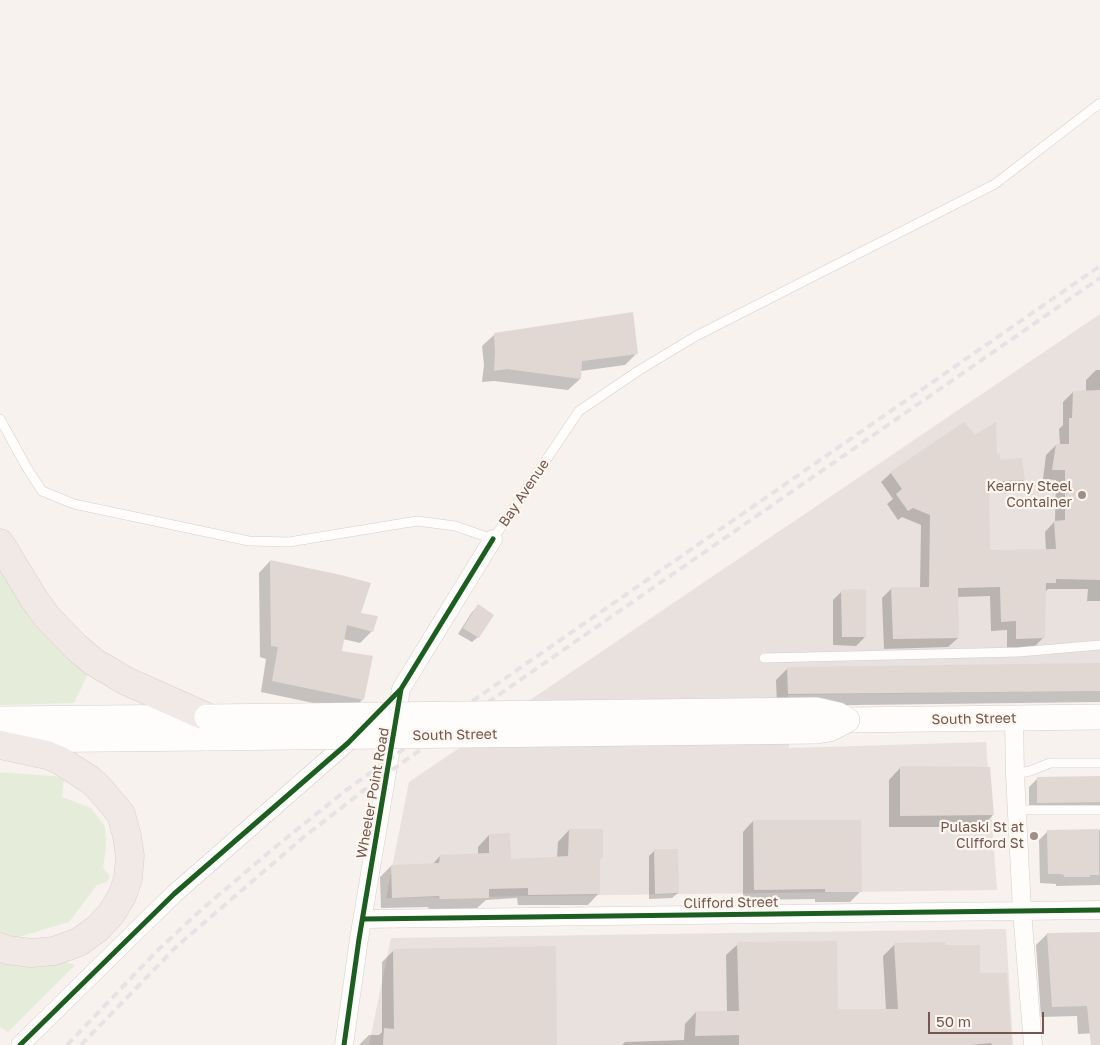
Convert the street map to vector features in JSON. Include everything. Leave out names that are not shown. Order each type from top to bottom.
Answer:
[{"type":"highway","points":[[0,543],[47,617],[77,648],[94,662],[207,728]]},
{"type":"highway","points":[[0,745],[48,755],[89,779],[121,814],[130,856],[128,879],[122,896],[111,914],[98,928],[79,942],[54,951],[31,953],[7,950],[0,947]]},
{"type":"main road","name":"South Street","points":[[0,740],[207,728],[816,710],[838,715],[847,720],[1100,717]]},
{"type":"main road","name":"South Street","points":[[0,720],[207,728]]},
{"type":"street","name":"Wheeler Point Road","points":[[344,1045],[363,919],[402,689],[492,539]]},
{"type":"street","points":[[20,1045],[174,894],[348,743],[402,689]]},
{"type":"street","points":[[1014,718],[1022,911],[1033,1045]]},
{"type":"street","name":"Clifford Street","points":[[363,919],[1100,910]]},
{"type":"lane","name":"Bay Avenue","points":[[0,419],[42,491],[74,504],[249,541],[289,542],[417,521],[455,526],[492,539],[579,411],[638,371],[696,336],[995,184],[1100,103]]},
{"type":"lane","points":[[764,658],[1019,652],[1100,645]]},
{"type":"lane","points":[[1015,774],[1050,764],[1100,763]]},
{"type":"lane","points":[[1017,810],[1100,810]]},
{"type":"shaded area","points":[[1100,314],[1100,691],[788,695],[789,748],[986,742],[997,890],[386,898],[409,782]]},
{"type":"shaded area","points":[[1006,929],[1013,1045],[369,1045],[391,938]]},
{"type":"green space","points":[[0,564],[88,674],[74,703],[0,705]]},
{"type":"green space","points":[[0,772],[64,777],[62,797],[91,808],[105,827],[106,847],[103,868],[110,876],[107,882],[97,885],[69,922],[15,938],[0,935]]},
{"type":"green space","points":[[0,959],[28,966],[65,962],[75,965],[8,1032],[0,1027]]},
{"type":"building","points":[[633,312],[638,354],[582,361],[581,379],[507,369],[494,371],[494,333]]},
{"type":"building","points":[[1100,390],[1100,580],[1056,579],[1056,583],[1046,583],[1045,638],[1016,639],[1016,621],[1001,622],[1000,587],[958,588],[959,638],[893,639],[891,587],[929,587],[930,515],[913,508],[908,511],[896,494],[902,489],[890,472],[964,422],[975,435],[996,422],[997,454],[1000,454],[1000,460],[1022,458],[1025,480],[1001,481],[989,486],[990,550],[1056,549],[1054,521],[1065,520],[1065,470],[1052,470],[1056,444],[1069,444],[1069,418],[1072,418],[1073,391]]},
{"type":"building","points":[[270,560],[371,583],[361,613],[378,616],[373,632],[347,625],[342,651],[373,656],[364,700],[272,681],[278,647],[271,646]]},
{"type":"building","points":[[866,589],[866,637],[842,637],[841,590]]},
{"type":"building","points":[[478,604],[494,615],[479,638],[463,628]]},
{"type":"building","points":[[1100,663],[1100,691],[788,694],[787,667]]},
{"type":"building","points":[[900,766],[990,767],[994,815],[900,816]]},
{"type":"building","points":[[1100,776],[1100,802],[1037,803],[1037,777]]},
{"type":"building","points":[[753,820],[861,820],[862,892],[825,892],[825,889],[754,890]]},
{"type":"building","points":[[569,829],[603,829],[603,857],[600,858],[600,894],[528,895],[528,888],[489,889],[489,898],[440,899],[439,896],[392,898],[391,865],[439,863],[440,855],[489,853],[489,834],[510,833],[511,859],[568,856]]},
{"type":"building","points":[[1099,829],[1099,875],[1064,877],[1064,875],[1060,874],[1048,874],[1047,830]]},
{"type":"building","points":[[654,849],[678,849],[679,893],[655,894]]},
{"type":"building","points":[[1100,932],[1100,1045],[1091,1045],[1087,1006],[1052,1007],[1047,933]]},
{"type":"building","points":[[837,941],[838,1009],[898,1009],[894,943],[945,942],[946,945],[980,945],[980,973],[1007,973],[1012,1045],[992,1045],[991,1043],[969,1045],[739,1045],[739,1035],[695,1036],[696,1011],[739,1011],[737,942]]},
{"type":"building","points":[[556,946],[557,1045],[383,1045],[384,1028],[394,1029],[393,949]]},
{"type":"railway","points":[[67,1045],[157,951],[201,910],[345,791],[1100,266]]},
{"type":"railway","points":[[81,1045],[177,946],[305,836],[372,784],[1100,278]]},
{"type":"cycle path","points":[[344,1045],[359,939],[401,689],[493,539]]},
{"type":"cycle path","points":[[20,1045],[174,894],[348,743],[401,689]]},
{"type":"cycle path","points":[[363,919],[1100,910]]},
{"type":"place","name":"Kearny Steel Container","points":[[1082,495]]},
{"type":"place","name":"Pulaski St at Clifford St","points":[[1034,836]]}]
